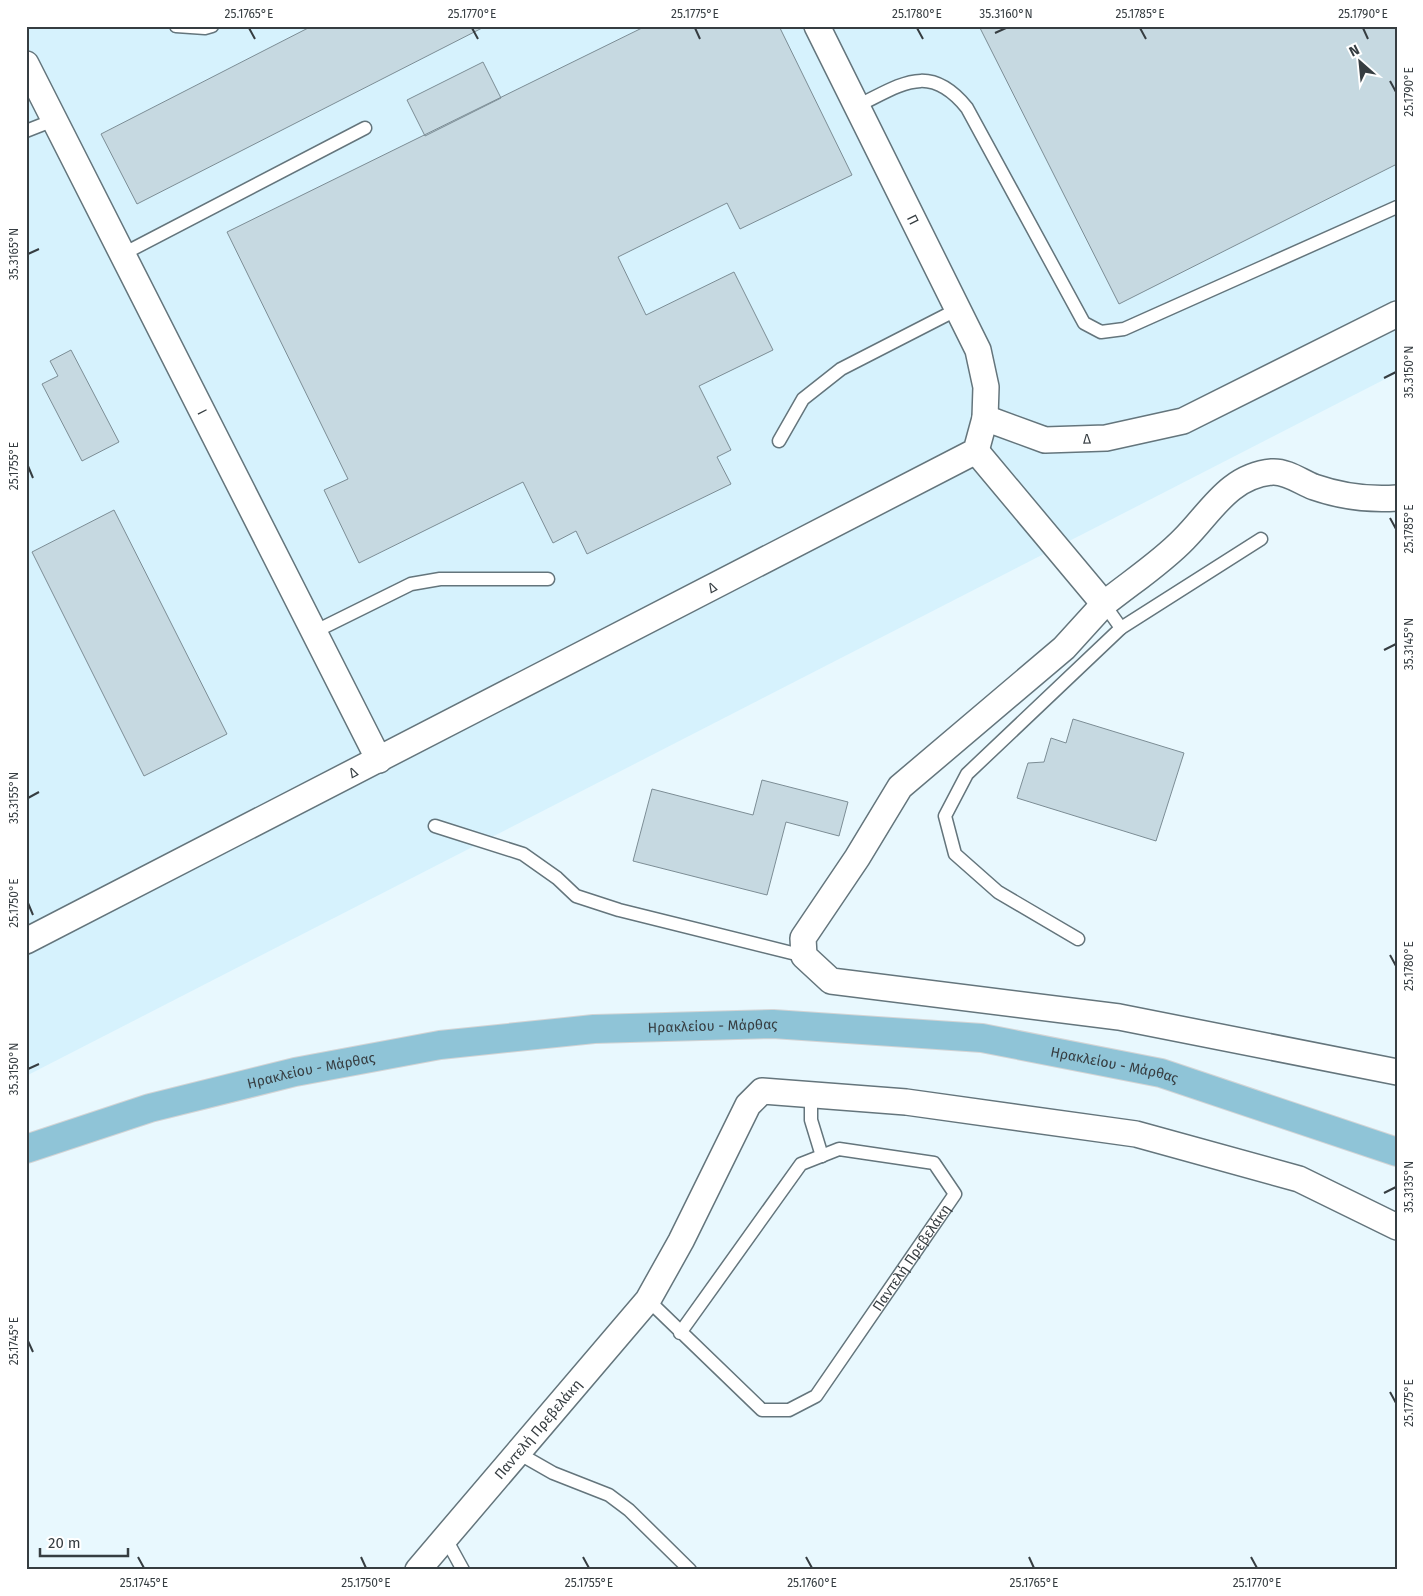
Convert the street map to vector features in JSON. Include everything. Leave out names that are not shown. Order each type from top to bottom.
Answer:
[{"type":"main road","name":"Ηρακλείου - Μάρθας","points":[[26,1149],[150,1108],[295,1072],[440,1045],[594,1028],[773,1024],[982,1038],[1161,1073],[1397,1152]]},
{"type":"street","name":"Π","points":[[817,26],[978,350],[986,387],[985,418]]},
{"type":"street","name":"Ι","points":[[26,64],[379,760]]},
{"type":"street","name":"Δ","points":[[985,418],[1046,440],[1106,438],[1183,421],[1397,314]]},
{"type":"street","points":[[985,418],[976,451],[1104,604]]},
{"type":"street","name":"Δ","points":[[26,941],[976,451]]},
{"type":"street","points":[[1397,498],[1342,495],[1314,487],[1288,474],[1272,472],[1233,485],[1219,498],[1183,540],[1104,604],[1064,648],[900,787],[857,858],[803,938],[804,956],[832,981],[1119,1017],[1397,1072]]},
{"type":"street","points":[[648,1300],[681,1241],[748,1104],[762,1091],[906,1102],[1136,1134],[1299,1179],[1397,1227]]},
{"type":"street","name":"Παντελή Πρεβελάκη","points":[[418,1570],[648,1300]]},
{"type":"lane","points":[[176,26],[205,28],[212,26]]},
{"type":"lane","points":[[857,106],[904,83],[921,80],[937,82],[954,92],[967,108],[1084,323],[1101,332],[1124,329],[1397,207]]},
{"type":"lane","points":[[26,131],[54,120]]},
{"type":"lane","points":[[123,254],[365,128]]},
{"type":"lane","points":[[779,441],[803,399],[841,369],[958,309]]},
{"type":"lane","points":[[1078,939],[998,892],[956,854],[945,816],[967,774],[1121,628],[1261,538]]},
{"type":"lane","points":[[314,632],[411,584],[440,578],[548,579]]},
{"type":"lane","points":[[1104,604],[1121,628]]},
{"type":"lane","points":[[435,826],[524,854],[576,896],[619,910],[804,956]]},
{"type":"lane","points":[[812,1094],[810,1120],[822,1156]]},
{"type":"lane","name":"Παντελή Πρεβελάκη","points":[[648,1300],[680,1332],[762,1410],[790,1410],[816,1396],[955,1194],[934,1163],[839,1149],[801,1164],[680,1332]]},
{"type":"lane","points":[[518,1453],[553,1473],[609,1495],[629,1510],[690,1570]]},
{"type":"lane","points":[[446,1539],[463,1570]]},
{"type":"shaded area","points":[[26,26],[1397,26],[1397,373],[26,1076]]},
{"type":"building","points":[[312,26],[486,26],[137,204],[101,134]]},
{"type":"building","points":[[646,26],[779,26],[852,175],[740,229],[727,203],[618,257],[646,315],[734,272],[773,350],[699,386],[731,450],[717,457],[731,484],[587,554],[576,531],[553,543],[523,482],[359,563],[324,490],[348,479],[227,232]]},
{"type":"building","points":[[979,26],[1397,26],[1397,164],[1119,304]]},
{"type":"building","points":[[483,62],[501,98],[425,136],[407,100]]},
{"type":"building","points":[[71,350],[119,442],[82,461],[42,384],[58,376],[50,361]]},
{"type":"building","points":[[114,510],[227,734],[144,776],[32,552]]},
{"type":"building","points":[[1073,719],[1184,753],[1156,841],[1017,798],[1028,763],[1044,762],[1051,738],[1066,743]]},
{"type":"building","points":[[762,780],[848,802],[839,836],[786,822],[767,895],[633,861],[652,789],[753,815]]}]
